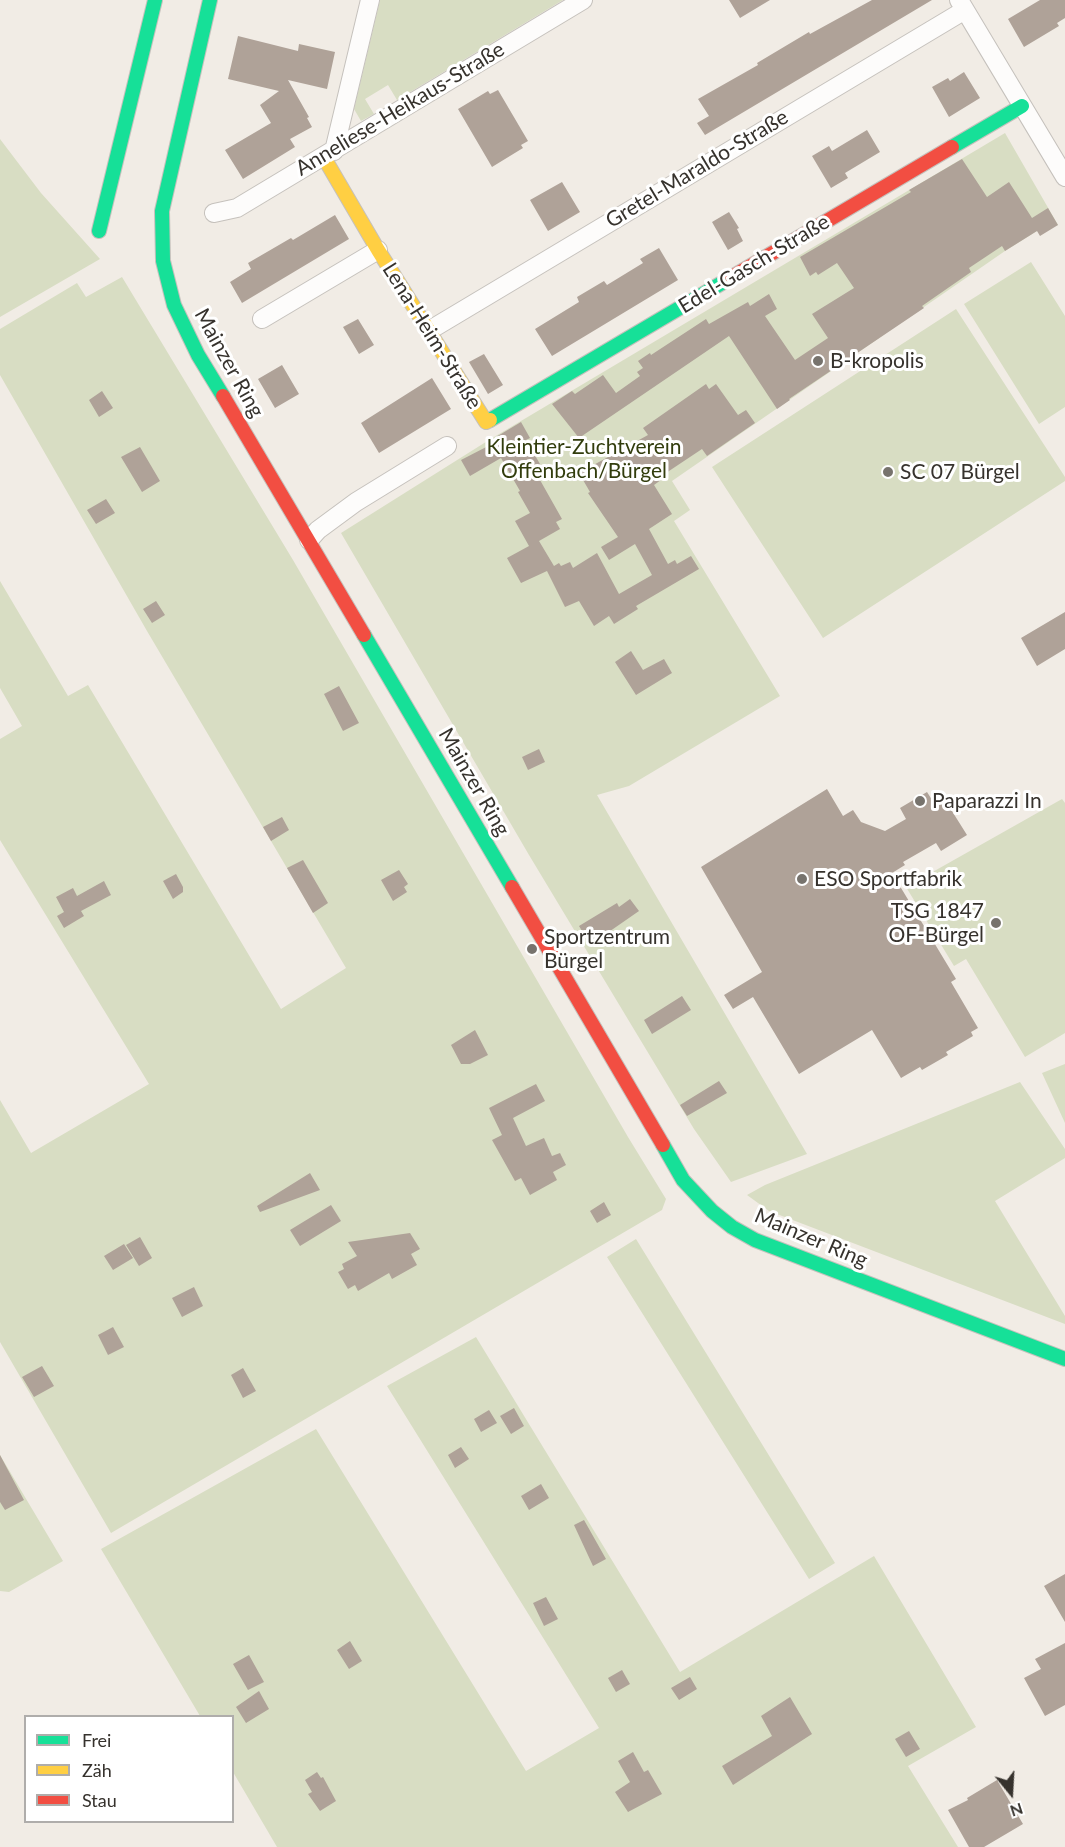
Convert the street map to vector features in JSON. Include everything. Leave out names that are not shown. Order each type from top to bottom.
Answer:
[{"type":"street","points":[[99,231],[155,0]]},
{"type":"street","name":"Mainzer Ring","points":[[210,0],[165,193],[161,236],[163,261],[174,305],[193,346],[309,540],[670,1159],[693,1193],[732,1227],[755,1240],[1065,1359]]},
{"type":"street","points":[[328,153],[370,0]]},
{"type":"street","name":"Anneliese-Heikaus-Straße","points":[[214,213],[237,208],[583,0]]},
{"type":"street","points":[[962,5],[1065,177]]},
{"type":"street","name":"Gretel-Maraldo-Straße","points":[[430,330],[962,5]]},
{"type":"street","name":"Edel-Gasch-Straße","points":[[486,422],[1022,106]]},
{"type":"street","name":"Lena-Heim-Straße","points":[[328,153],[378,250],[486,422]]},
{"type":"street","name":"Lena-Heim-Straße","points":[[262,319],[378,250]]},
{"type":"street","points":[[309,540],[318,530],[356,502],[447,446]]},
{"type":"green space","points":[[380,0],[563,0],[397,100],[388,85],[365,99],[374,114],[361,121],[354,109]]},
{"type":"green space","name":"Kleintier-Zuchtverein Offenbach/Bürgel","points":[[1005,133],[1058,225],[1037,231],[1005,251],[672,481],[690,510],[674,521],[780,696],[629,786],[597,795],[807,1154],[731,1182],[694,1129],[529,855],[341,533],[489,440]]},
{"type":"green space","points":[[0,139],[41,193],[100,259],[0,317]]},
{"type":"green space","points":[[1031,262],[1065,316],[1065,407],[1039,424],[964,304]]},
{"type":"green space","points":[[122,277],[293,560],[666,1199],[662,1210],[111,1533],[0,1342],[0,1100],[31,1153],[149,1084],[0,840],[0,739],[22,726],[0,688],[0,581],[68,696],[88,685],[281,1009],[346,968],[147,631],[0,375],[0,329],[77,283],[86,297]]},
{"type":"green space","name":"SC 07 Bürgel","points":[[956,309],[1065,477],[1065,481],[823,638],[712,467]]},
{"type":"green space","name":"TSG 1847 OF-Bürgel","points":[[1062,799],[1065,803],[1065,1033],[1025,1057],[966,959],[954,966],[906,887]]},
{"type":"green space","points":[[1065,1064],[1065,1123],[1042,1073]]},
{"type":"green space","points":[[1020,1082],[1065,1149],[1065,1158],[995,1201],[1065,1316],[1065,1324],[769,1211],[747,1195],[765,1185]]},
{"type":"green space","points":[[636,1239],[835,1563],[809,1579],[607,1257]]},
{"type":"green space","points":[[476,1337],[680,1672],[874,1556],[976,1727],[908,1766],[958,1847],[277,1847],[234,1774],[234,1715],[199,1715],[101,1549],[316,1429],[526,1771],[599,1728],[387,1386]]},
{"type":"green space","points":[[0,1455],[63,1561],[9,1592],[0,1591]]},
{"type":"building","points":[[729,0],[770,0],[740,18]]},
{"type":"building","points":[[872,0],[932,0],[705,135],[697,123],[709,116],[698,99],[758,65],[757,63],[809,32],[810,34]]},
{"type":"building","points":[[1040,0],[1065,0],[1065,18],[1057,23],[1059,26],[1024,47],[1008,19]]},
{"type":"building","points":[[238,36],[298,51],[299,44],[335,52],[327,89],[288,80],[309,117],[307,118],[312,127],[290,139],[295,147],[243,179],[225,150],[271,123],[260,105],[279,91],[228,79]]},
{"type":"building","points":[[964,72],[980,98],[949,117],[932,87],[948,78],[950,81]]},
{"type":"building","points":[[498,90],[528,141],[521,145],[523,148],[492,167],[458,109],[488,91],[490,94]]},
{"type":"building","points":[[867,130],[880,152],[845,173],[848,178],[831,188],[812,156],[829,146],[832,151]]},
{"type":"building","points":[[962,159],[987,197],[1009,182],[1032,218],[1048,208],[1058,225],[1040,236],[1037,231],[1005,251],[1002,246],[969,268],[971,272],[922,306],[924,308],[777,409],[729,336],[579,438],[552,404],[572,391],[575,394],[603,375],[616,393],[640,376],[637,372],[643,368],[638,361],[650,353],[651,355],[706,319],[709,324],[748,302],[750,306],[769,294],[777,309],[765,316],[795,360],[828,338],[812,314],[854,288],[837,263],[818,275],[816,272],[810,276],[800,257],[911,192],[909,190]]},
{"type":"building","points":[[562,182],[580,212],[548,231],[530,200]]},
{"type":"building","points":[[729,212],[739,228],[737,229],[743,241],[728,250],[712,222]]},
{"type":"building","points":[[335,215],[349,239],[242,303],[230,282],[251,269],[248,263]]},
{"type":"building","points":[[659,248],[678,280],[552,356],[535,329],[579,302],[577,297],[604,281],[607,285],[643,263],[640,259]]},
{"type":"building","points":[[358,319],[374,345],[359,354],[343,327]]},
{"type":"building","points":[[484,354],[503,385],[488,394],[469,362]]},
{"type":"building","points":[[282,365],[299,394],[275,408],[258,379]]},
{"type":"building","points":[[432,378],[451,409],[379,453],[361,423]]},
{"type":"building","points":[[706,384],[709,389],[716,384],[738,415],[746,410],[755,423],[707,456],[702,449],[663,475],[665,477],[654,485],[672,514],[649,529],[668,564],[675,560],[677,564],[691,556],[699,569],[636,606],[638,609],[614,624],[609,616],[594,626],[579,601],[565,607],[547,571],[521,583],[507,558],[529,546],[515,521],[530,513],[518,492],[520,491],[501,458],[470,476],[461,460],[492,444],[497,440],[496,437],[521,422],[530,438],[526,440],[547,476],[540,480],[562,519],[556,522],[560,529],[539,541],[554,566],[570,562],[573,568],[597,553],[619,594],[652,575],[635,544],[609,560],[601,547],[618,537],[588,493],[590,492],[579,473],[648,435],[643,428]]},
{"type":"building","points":[[102,391],[113,408],[99,417],[89,400]]},
{"type":"building","points":[[140,447],[160,481],[142,492],[121,457]]},
{"type":"building","points":[[106,499],[115,513],[96,524],[87,510]]},
{"type":"building","points":[[156,601],[165,615],[152,623],[143,609]]},
{"type":"building","points":[[1065,612],[1065,649],[1037,666],[1021,638]]},
{"type":"building","points":[[631,651],[643,670],[664,659],[672,673],[636,695],[615,662]]},
{"type":"building","points":[[339,686],[359,723],[343,731],[324,694]]},
{"type":"building","points":[[539,749],[545,762],[528,770],[522,757]]},
{"type":"building","points":[[827,789],[843,816],[853,810],[861,822],[885,831],[906,819],[900,808],[927,792],[936,806],[945,800],[967,835],[941,851],[936,843],[903,862],[905,865],[892,873],[956,979],[951,982],[978,1028],[971,1032],[973,1036],[946,1052],[948,1055],[922,1070],[920,1067],[901,1078],[872,1030],[799,1074],[753,997],[733,1009],[724,995],[762,972],[701,867]]},
{"type":"building","points":[[282,817],[289,830],[271,841],[263,827]]},
{"type":"building","points":[[303,860],[328,903],[313,913],[287,868]]},
{"type":"building","points":[[399,870],[408,884],[404,887],[407,892],[393,901],[381,880]]},
{"type":"building","points":[[176,874],[183,887],[183,892],[173,899],[163,881]]},
{"type":"building","points":[[104,881],[111,895],[81,911],[84,916],[64,928],[57,916],[64,912],[56,897],[73,888],[77,896]]},
{"type":"building","points":[[630,899],[639,911],[603,936],[601,933],[588,941],[579,926],[617,903],[619,907]]},
{"type":"building","points":[[682,996],[691,1010],[652,1034],[644,1020]]},
{"type":"building","points":[[475,1030],[488,1055],[470,1064],[461,1064],[451,1045]]},
{"type":"building","points":[[719,1081],[727,1093],[687,1116],[680,1105]]},
{"type":"building","points":[[536,1084],[545,1101],[513,1118],[526,1146],[544,1138],[552,1156],[560,1153],[566,1165],[553,1172],[557,1180],[530,1195],[521,1178],[515,1181],[492,1140],[502,1135],[489,1108]]},
{"type":"building","points":[[310,1173],[320,1190],[260,1212],[257,1206]]},
{"type":"building","points":[[604,1202],[611,1215],[597,1223],[590,1211]]},
{"type":"building","points":[[331,1205],[341,1221],[300,1246],[290,1230]]},
{"type":"building","points":[[410,1233],[420,1249],[411,1254],[417,1265],[392,1279],[389,1273],[358,1291],[355,1285],[348,1289],[338,1272],[344,1269],[342,1264],[357,1256],[348,1242]]},
{"type":"building","points":[[140,1237],[152,1258],[139,1266],[126,1245]]},
{"type":"building","points":[[124,1244],[133,1258],[113,1270],[104,1256]]},
{"type":"building","points":[[194,1287],[203,1306],[182,1317],[172,1298]]},
{"type":"building","points":[[113,1327],[124,1347],[108,1355],[98,1335]]},
{"type":"building","points":[[42,1366],[54,1386],[34,1397],[22,1377]]},
{"type":"building","points":[[243,1368],[256,1391],[243,1398],[231,1375]]},
{"type":"building","points":[[514,1408],[524,1426],[511,1434],[500,1416]]},
{"type":"building","points":[[489,1410],[497,1423],[481,1432],[474,1419]]},
{"type":"building","points":[[461,1447],[469,1459],[455,1468],[448,1455]]},
{"type":"building","points":[[0,1455],[24,1500],[5,1510],[0,1502]]},
{"type":"building","points":[[541,1484],[549,1498],[529,1510],[521,1496]]},
{"type":"building","points":[[584,1520],[606,1559],[593,1566],[574,1525]]},
{"type":"building","points":[[1065,1574],[1065,1622],[1044,1586]]},
{"type":"building","points":[[546,1597],[558,1619],[544,1626],[533,1603]]},
{"type":"building","points":[[350,1641],[362,1661],[349,1669],[337,1650]]},
{"type":"building","points":[[1065,1643],[1065,1705],[1045,1716],[1024,1678],[1041,1669],[1035,1659]]},
{"type":"building","points":[[249,1655],[264,1682],[248,1690],[233,1664]]},
{"type":"building","points":[[622,1670],[630,1684],[616,1692],[608,1678]]},
{"type":"building","points":[[690,1677],[697,1689],[679,1700],[671,1688]]},
{"type":"building","points":[[259,1691],[269,1709],[246,1723],[236,1707]]},
{"type":"building","points":[[790,1697],[812,1734],[733,1785],[722,1766],[772,1736],[761,1716]]},
{"type":"building","points":[[909,1731],[920,1749],[906,1757],[895,1739]]},
{"type":"building","points":[[633,1752],[644,1772],[648,1770],[662,1794],[628,1812],[615,1792],[630,1782],[618,1761]]},
{"type":"building","points":[[317,1772],[321,1778],[323,1777],[336,1801],[320,1811],[308,1794],[312,1792],[305,1780]]},
{"type":"building","points":[[997,1780],[1023,1824],[984,1847],[969,1847],[948,1810],[968,1800],[967,1798]]},
{"type":"traffic: fast","points":[[99,231],[155,0]]},
{"type":"traffic: fast","points":[[210,0],[162,211],[163,261],[174,305],[198,355],[223,396]]},
{"type":"traffic: fast","points":[[952,147],[1022,106]]},
{"type":"traffic: fast","points":[[490,420],[732,277]]},
{"type":"traffic: fast","points":[[364,635],[512,887]]},
{"type":"traffic: fast","points":[[663,1145],[683,1180],[712,1211],[732,1227],[755,1240],[1065,1359]]},
{"type":"traffic: slow","points":[[323,156],[378,250],[486,422],[490,420]]},
{"type":"traffic: jam","points":[[732,277],[952,147]]},
{"type":"traffic: jam","points":[[223,396],[364,635]]},
{"type":"traffic: jam","points":[[512,887],[663,1145]]},
{"type":"place","name":"B-kropolis","points":[[818,361]]},
{"type":"place","name":"SC 07 Bürgel","points":[[888,472]]},
{"type":"place","name":"Paparazzi In","points":[[920,801]]},
{"type":"place","name":"ESO Sportfabrik","points":[[802,879]]},
{"type":"place","name":"TSG 1847 OF-Bürgel","points":[[996,923]]},
{"type":"place","name":"Sportzentrum Bürgel","points":[[532,949]]}]
